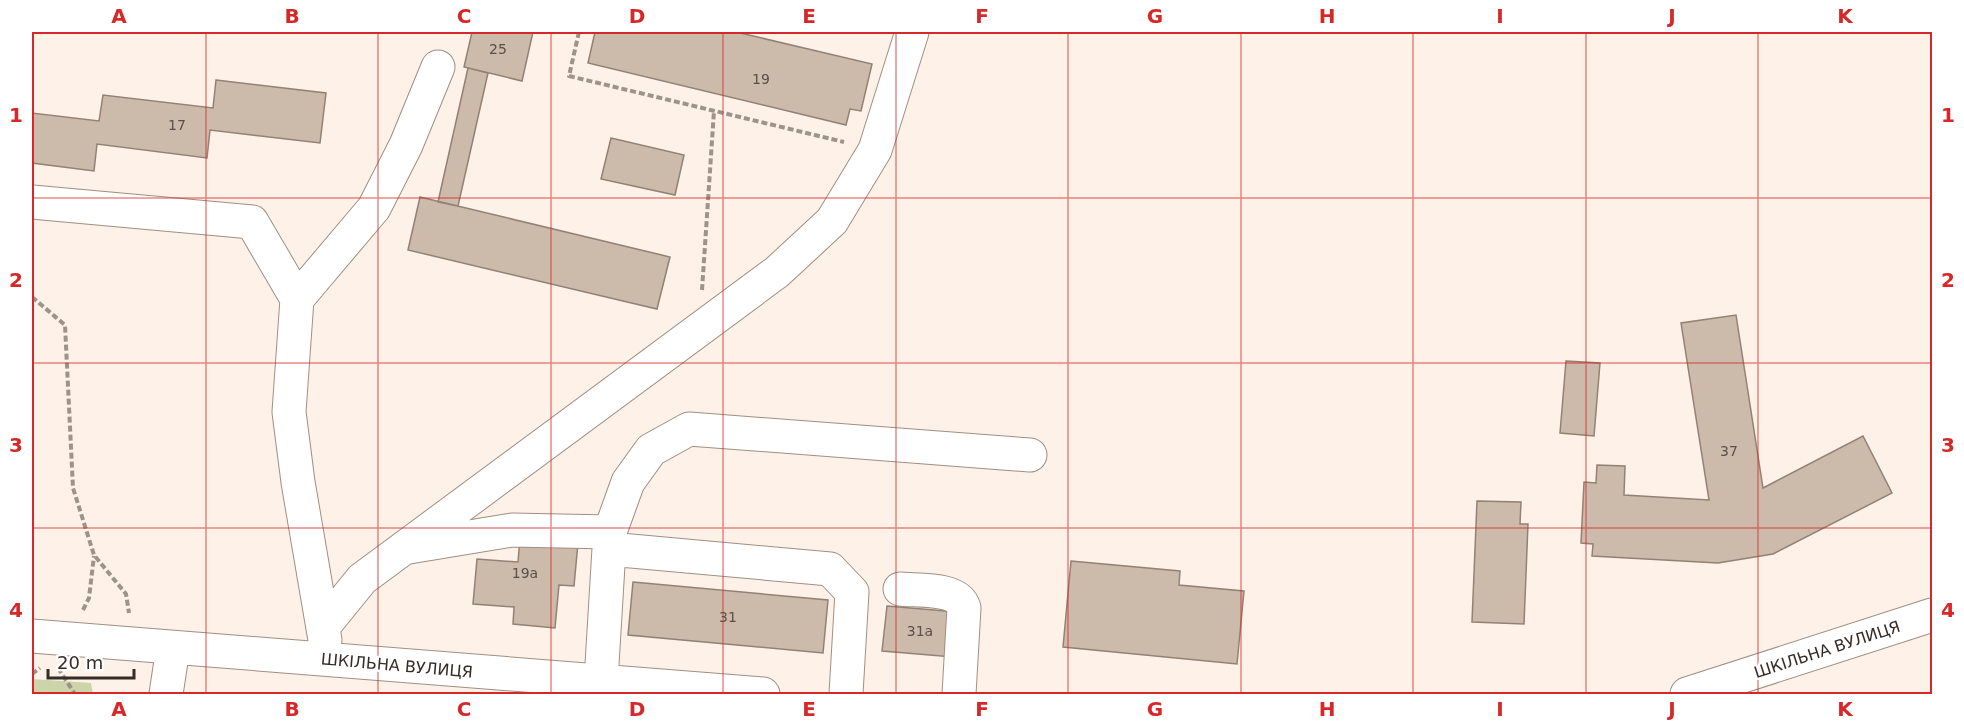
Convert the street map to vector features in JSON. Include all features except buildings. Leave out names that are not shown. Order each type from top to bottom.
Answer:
[{"type":"street","points":[[323,627],[362,579],[777,272],[832,221],[875,150],[912,32]]},
{"type":"street","points":[[297,299],[374,208],[406,146],[438,67]]},
{"type":"street","points":[[32,202],[252,222],[297,299],[289,412],[298,482],[328,659]]},
{"type":"street","points":[[601,681],[609,540],[628,482],[651,450],[689,429],[1030,455]]},
{"type":"street","points":[[402,548],[512,530],[830,568],[852,591],[846,694]]},
{"type":"street","points":[[900,589],[954,594],[963,603],[959,694]]},
{"type":"street","name":"ШКІЛЬНА ВУЛИЦЯ","points":[[1687,694],[1932,620]]},
{"type":"street","name":"ШКІЛЬНА ВУЛИЦЯ","points":[[51,645],[134,645],[755,694]]},
{"type":"street","points":[[166,694],[173,648]]},
{"type":"path","points":[[579,32],[569,76],[875,150]]},
{"type":"path","points":[[699,330],[714,111]]},
{"type":"path","points":[[32,297],[65,325],[73,488],[94,555],[126,594],[134,645]]},
{"type":"path","points":[[75,694],[51,645],[89,598],[94,555]]},
{"type":"green space","points":[[32,679],[91,683],[93,694],[32,694]]}]
